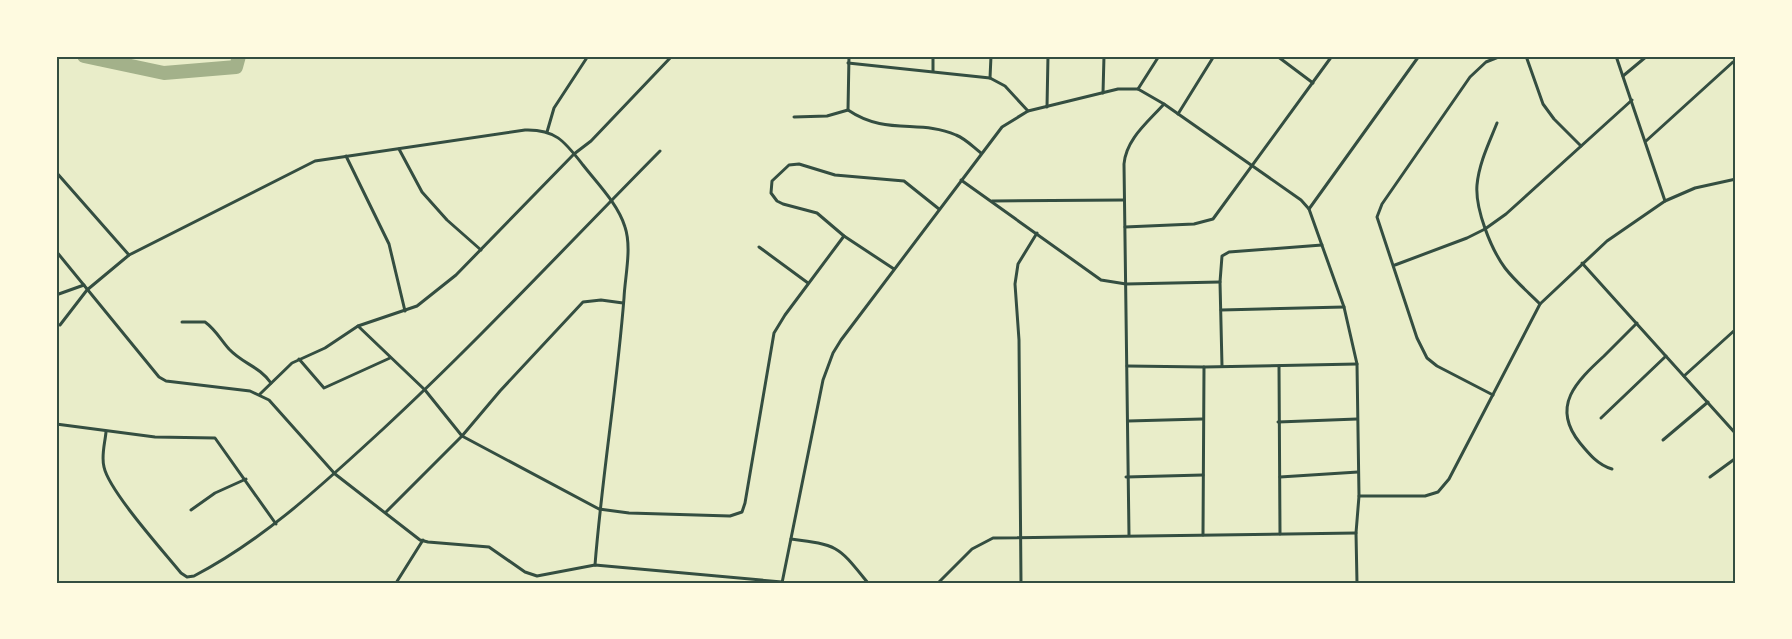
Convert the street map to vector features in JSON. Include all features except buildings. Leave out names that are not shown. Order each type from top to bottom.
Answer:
[{"type":"street","points":[[548,132],[554,108],[588,56]]},
{"type":"street","points":[[260,394],[286,367],[299,359],[325,348],[358,326],[417,306],[437,293],[574,154],[591,141],[672,56]]},
{"type":"street","points":[[848,110],[849,56]]},
{"type":"street","points":[[933,56],[933,72]]},
{"type":"street","points":[[990,56],[990,78]]},
{"type":"street","points":[[1047,107],[1048,56]]},
{"type":"street","points":[[1103,93],[1104,56]]},
{"type":"street","points":[[1138,89],[1159,56]]},
{"type":"street","points":[[1178,114],[1214,56]]},
{"type":"street","points":[[1277,56],[1313,83]]},
{"type":"street","points":[[1125,227],[1194,224],[1213,219],[1332,56]]},
{"type":"street","points":[[1310,209],[1419,56]]},
{"type":"street","points":[[1493,394],[1437,366],[1427,358],[1417,338],[1395,265],[1379,223],[1378,211],[1470,77],[1486,62],[1501,56]]},
{"type":"street","points":[[1526,56],[1543,104],[1554,119],[1581,146]]},
{"type":"street","points":[[1616,56],[1646,141],[1664,201]]},
{"type":"street","points":[[1623,76],[1647,56]]},
{"type":"street","points":[[1646,141],[1733,62]]},
{"type":"street","points":[[848,63],[990,78],[1005,86],[1028,111]]},
{"type":"street","points":[[56,252],[162,379],[260,394],[279,409],[335,474],[423,540],[489,547],[525,572],[537,576],[595,565],[782,582],[828,366],[840,340],[1002,127],[1028,111],[1103,93],[1128,88],[1138,89],[1164,104],[1252,168],[1301,200],[1310,209],[1344,307],[1357,364],[1359,496],[1356,533],[1357,583]]},
{"type":"street","points":[[1395,265],[1443,248],[1485,229],[1506,214],[1632,100]]},
{"type":"street","points":[[1129,535],[1126,477],[1128,366],[1124,164],[1127,147],[1164,104]]},
{"type":"street","points":[[794,117],[827,116],[848,110],[864,120],[878,125],[942,130],[956,135],[981,153]]},
{"type":"street","points":[[1497,124],[1482,160],[1477,187],[1485,229],[1504,266],[1540,304]]},
{"type":"street","points":[[60,325],[86,290],[128,255],[315,161],[525,130],[548,132],[563,141],[611,200],[626,229],[623,303],[616,384],[599,509],[595,565]]},
{"type":"street","points":[[399,149],[422,192],[447,220],[480,250]]},
{"type":"street","points":[[106,432],[103,456],[108,479],[150,536],[185,576],[190,577],[199,573],[276,524],[335,474],[425,390],[660,151]]},
{"type":"street","points":[[346,156],[389,244],[405,311]]},
{"type":"street","points":[[894,270],[844,236],[817,213],[777,201],[771,193],[772,181],[789,165],[799,164],[835,175],[904,182],[939,209]]},
{"type":"street","points":[[56,172],[128,255]]},
{"type":"street","points":[[1359,496],[1425,496],[1438,492],[1449,479],[1540,304],[1582,263],[1630,223],[1664,201],[1695,188],[1736,179]]},
{"type":"street","points":[[961,180],[1101,280],[1126,284],[1220,282]]},
{"type":"street","points":[[991,201],[1124,200]]},
{"type":"street","points":[[1021,583],[1019,538],[1019,340],[1015,284],[1018,264],[1037,233]]},
{"type":"street","points":[[358,326],[425,390],[462,436],[599,509],[629,513],[682,513],[718,516],[742,512],[746,504],[774,333],[808,283],[844,236]]},
{"type":"street","points":[[1222,366],[1220,282],[1221,261],[1226,253],[1322,245]]},
{"type":"street","points":[[759,246],[808,283]]},
{"type":"street","points":[[1582,263],[1736,434]]},
{"type":"street","points":[[56,295],[84,286]]},
{"type":"street","points":[[386,512],[462,436],[583,302],[601,300],[623,303]]},
{"type":"street","points":[[1221,310],[1344,307]]},
{"type":"street","points":[[182,322],[205,322],[228,348],[246,363],[258,368],[271,383]]},
{"type":"street","points":[[1612,469],[1599,464],[1578,441],[1567,420],[1568,403],[1581,376],[1637,323]]},
{"type":"street","points":[[1684,376],[1736,330]]},
{"type":"street","points":[[1601,418],[1666,356]]},
{"type":"street","points":[[299,359],[324,388],[390,358]]},
{"type":"street","points":[[1128,366],[1204,367],[1357,364]]},
{"type":"street","points":[[1279,366],[1280,534]]},
{"type":"street","points":[[1203,535],[1202,419],[1204,367]]},
{"type":"street","points":[[1663,440],[1708,402]]},
{"type":"street","points":[[1128,422],[1202,419]]},
{"type":"street","points":[[1278,422],[1357,419]]},
{"type":"street","points":[[56,424],[106,432],[171,438],[215,438],[246,479],[276,524]]},
{"type":"street","points":[[1710,477],[1736,458]]},
{"type":"street","points":[[1280,477],[1358,472]]},
{"type":"street","points":[[1126,477],[1203,475]]},
{"type":"street","points":[[192,510],[215,493],[246,479]]},
{"type":"street","points":[[938,583],[972,549],[985,540],[993,538],[1356,533]]},
{"type":"street","points":[[791,539],[832,546],[845,554],[868,583]]},
{"type":"street","points":[[396,583],[423,540]]},
{"type":"waterway","points":[[84,56],[164,73],[236,67],[239,56]]}]
